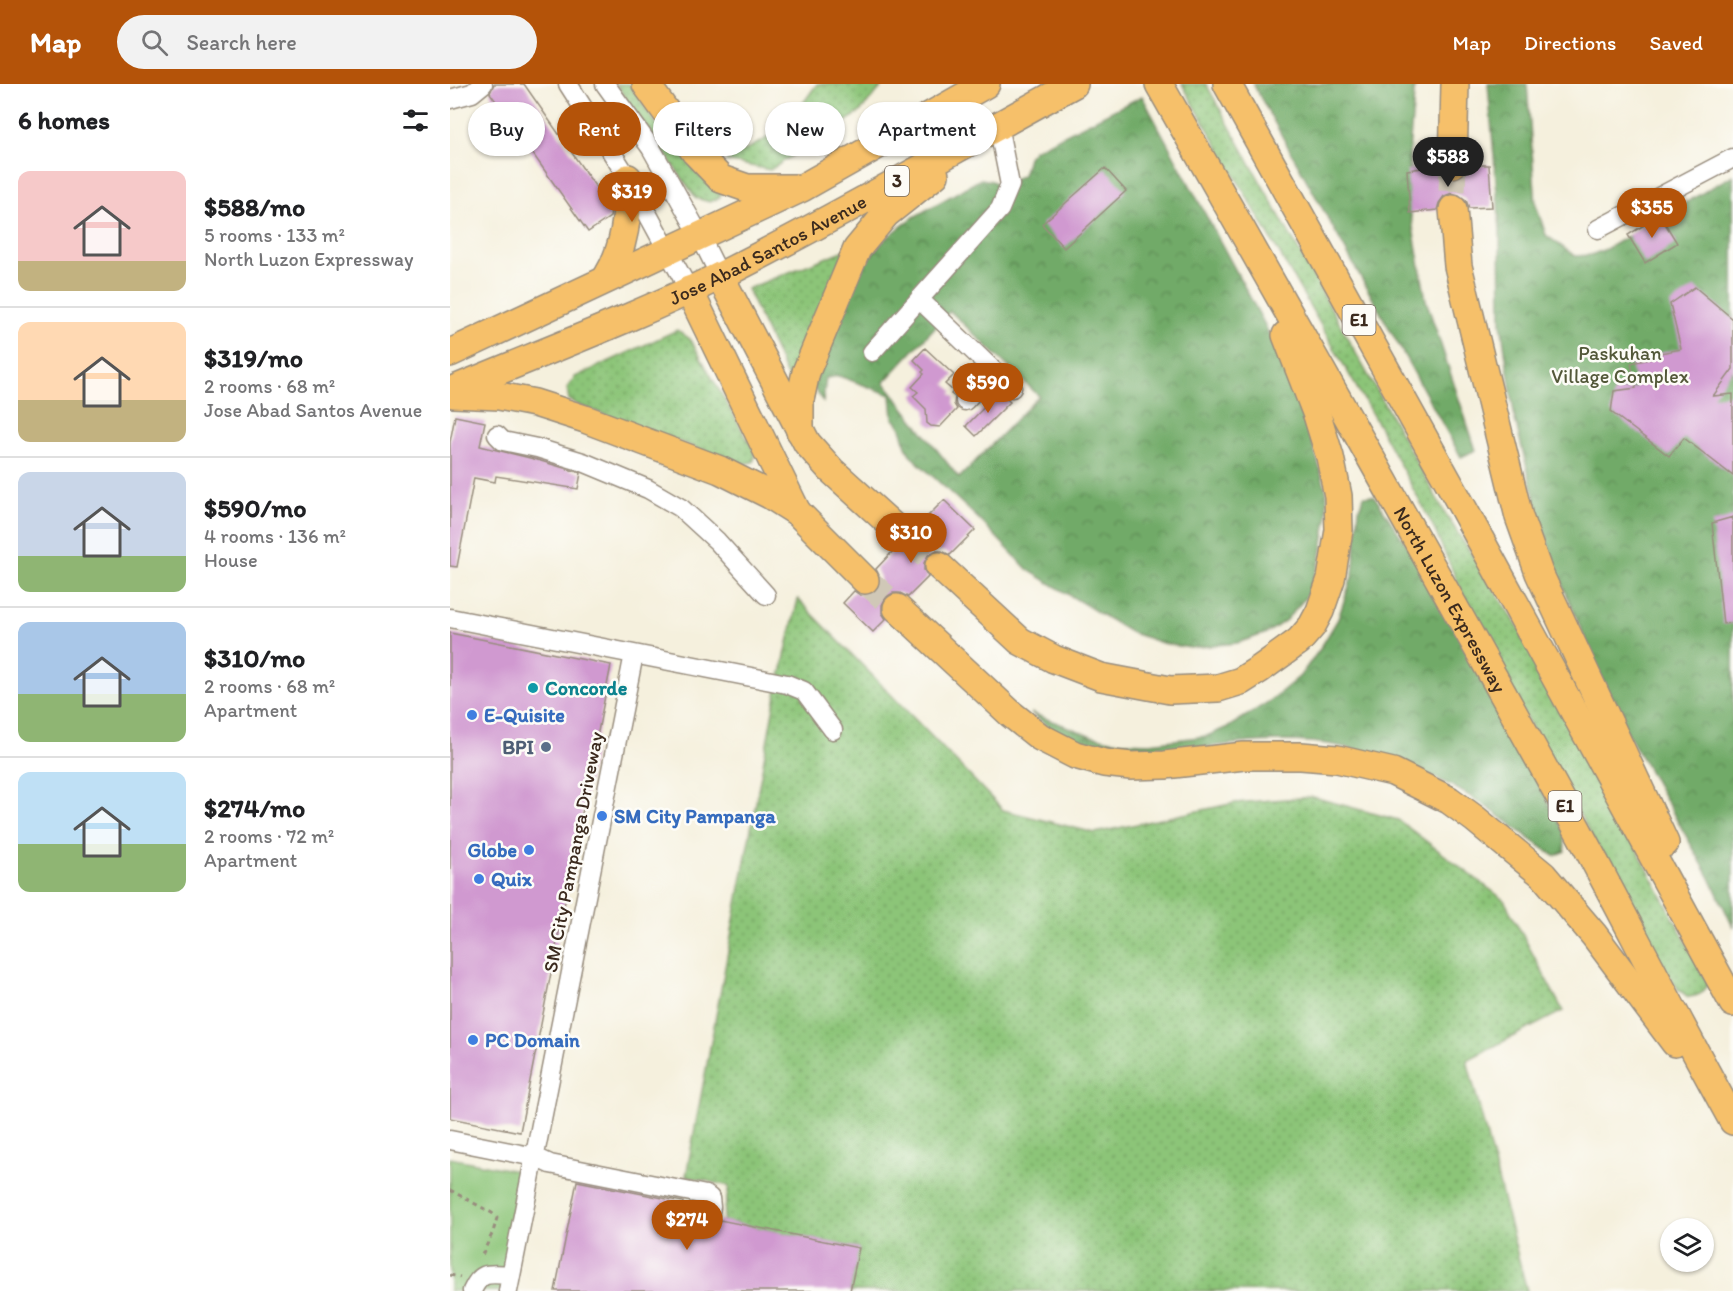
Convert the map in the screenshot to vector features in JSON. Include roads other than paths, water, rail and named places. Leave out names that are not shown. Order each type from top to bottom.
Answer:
[{"type":"highway","points":[[646,84],[695,152],[721,179],[747,188],[802,188]]},
{"type":"highway","name":"Jose Abad Santos Avenue","points":[[450,353],[802,188],[986,84]]},
{"type":"highway","name":"Jose Abad Santos Avenue","points":[[450,392],[720,276],[1074,84]]},
{"type":"highway","name":"North Luzon Expressway","points":[[1159,84],[1574,822],[1674,1014],[1733,1121]]},
{"type":"highway","name":"E1","points":[[1227,84],[1451,487],[1733,1003]]},
{"type":"highway","points":[[1453,165],[1455,84]]},
{"type":"highway","points":[[800,431],[800,400],[806,372],[857,249],[886,214],[998,125]]},
{"type":"highway","points":[[606,279],[625,235],[628,178]]},
{"type":"highway","points":[[1453,209],[1458,266],[1519,517],[1539,573],[1733,992]]},
{"type":"highway","points":[[939,566],[1020,642],[1054,659],[1101,677],[1170,690],[1218,688],[1241,681],[1307,633],[1326,595],[1335,564],[1339,530],[1336,486],[1317,415],[1243,231]]},
{"type":"highway","points":[[720,276],[800,431],[815,454],[906,538]]},
{"type":"highway","points":[[689,290],[797,512]]},
{"type":"highway","points":[[450,392],[513,398],[585,419],[720,470],[770,495],[797,512],[865,580]]},
{"type":"highway","points":[[897,609],[1011,714],[1040,736],[1075,754],[1104,763],[1131,766],[1244,756],[1301,756],[1336,759],[1392,772],[1449,800],[1534,868],[1568,903],[1733,1121]]},
{"type":"street","points":[[450,99],[472,93],[483,84]]},
{"type":"street","points":[[568,84],[628,178],[689,290]]},
{"type":"street","points":[[605,84],[651,148],[720,276]]},
{"type":"street","points":[[872,352],[991,220],[1006,198],[1010,184],[998,125]]},
{"type":"street","points":[[1598,229],[1733,158]]},
{"type":"street","points":[[920,299],[1011,388]]},
{"type":"street","points":[[965,400],[993,370]]},
{"type":"street","points":[[497,435],[501,441],[537,448],[584,462],[648,489],[681,508],[717,541],[766,595]]},
{"type":"street","points":[[450,618],[788,684],[804,691],[833,730]]},
{"type":"street","name":"SM City Pampanga Driveway","points":[[509,1283],[536,1157],[634,654]]},
{"type":"street","points":[[450,1140],[536,1157],[550,1164],[706,1195],[710,1198],[709,1218]]},
{"type":"street","points":[[469,1283],[488,1273],[509,1283]]},
{"type":"tunnel","points":[[1453,164],[1453,209]]},
{"type":"tunnel","points":[[906,538],[939,566]]},
{"type":"tunnel","points":[[865,580],[897,608]]},
{"type":"place","name":"Concorde","points":[[533,688]]},
{"type":"place","name":"E-Quisite","points":[[472,715]]},
{"type":"place","name":"BPI","points":[[546,747]]},
{"type":"place","name":"SM City Pampanga","points":[[602,816]]},
{"type":"place","name":"Globe","points":[[529,850]]},
{"type":"place","name":"Quix","points":[[479,879]]},
{"type":"place","name":"PC Domain","points":[[473,1040]]},
{"type":"park label","name":"Paskuhan Village Complex","points":[[1620,364]]}]
